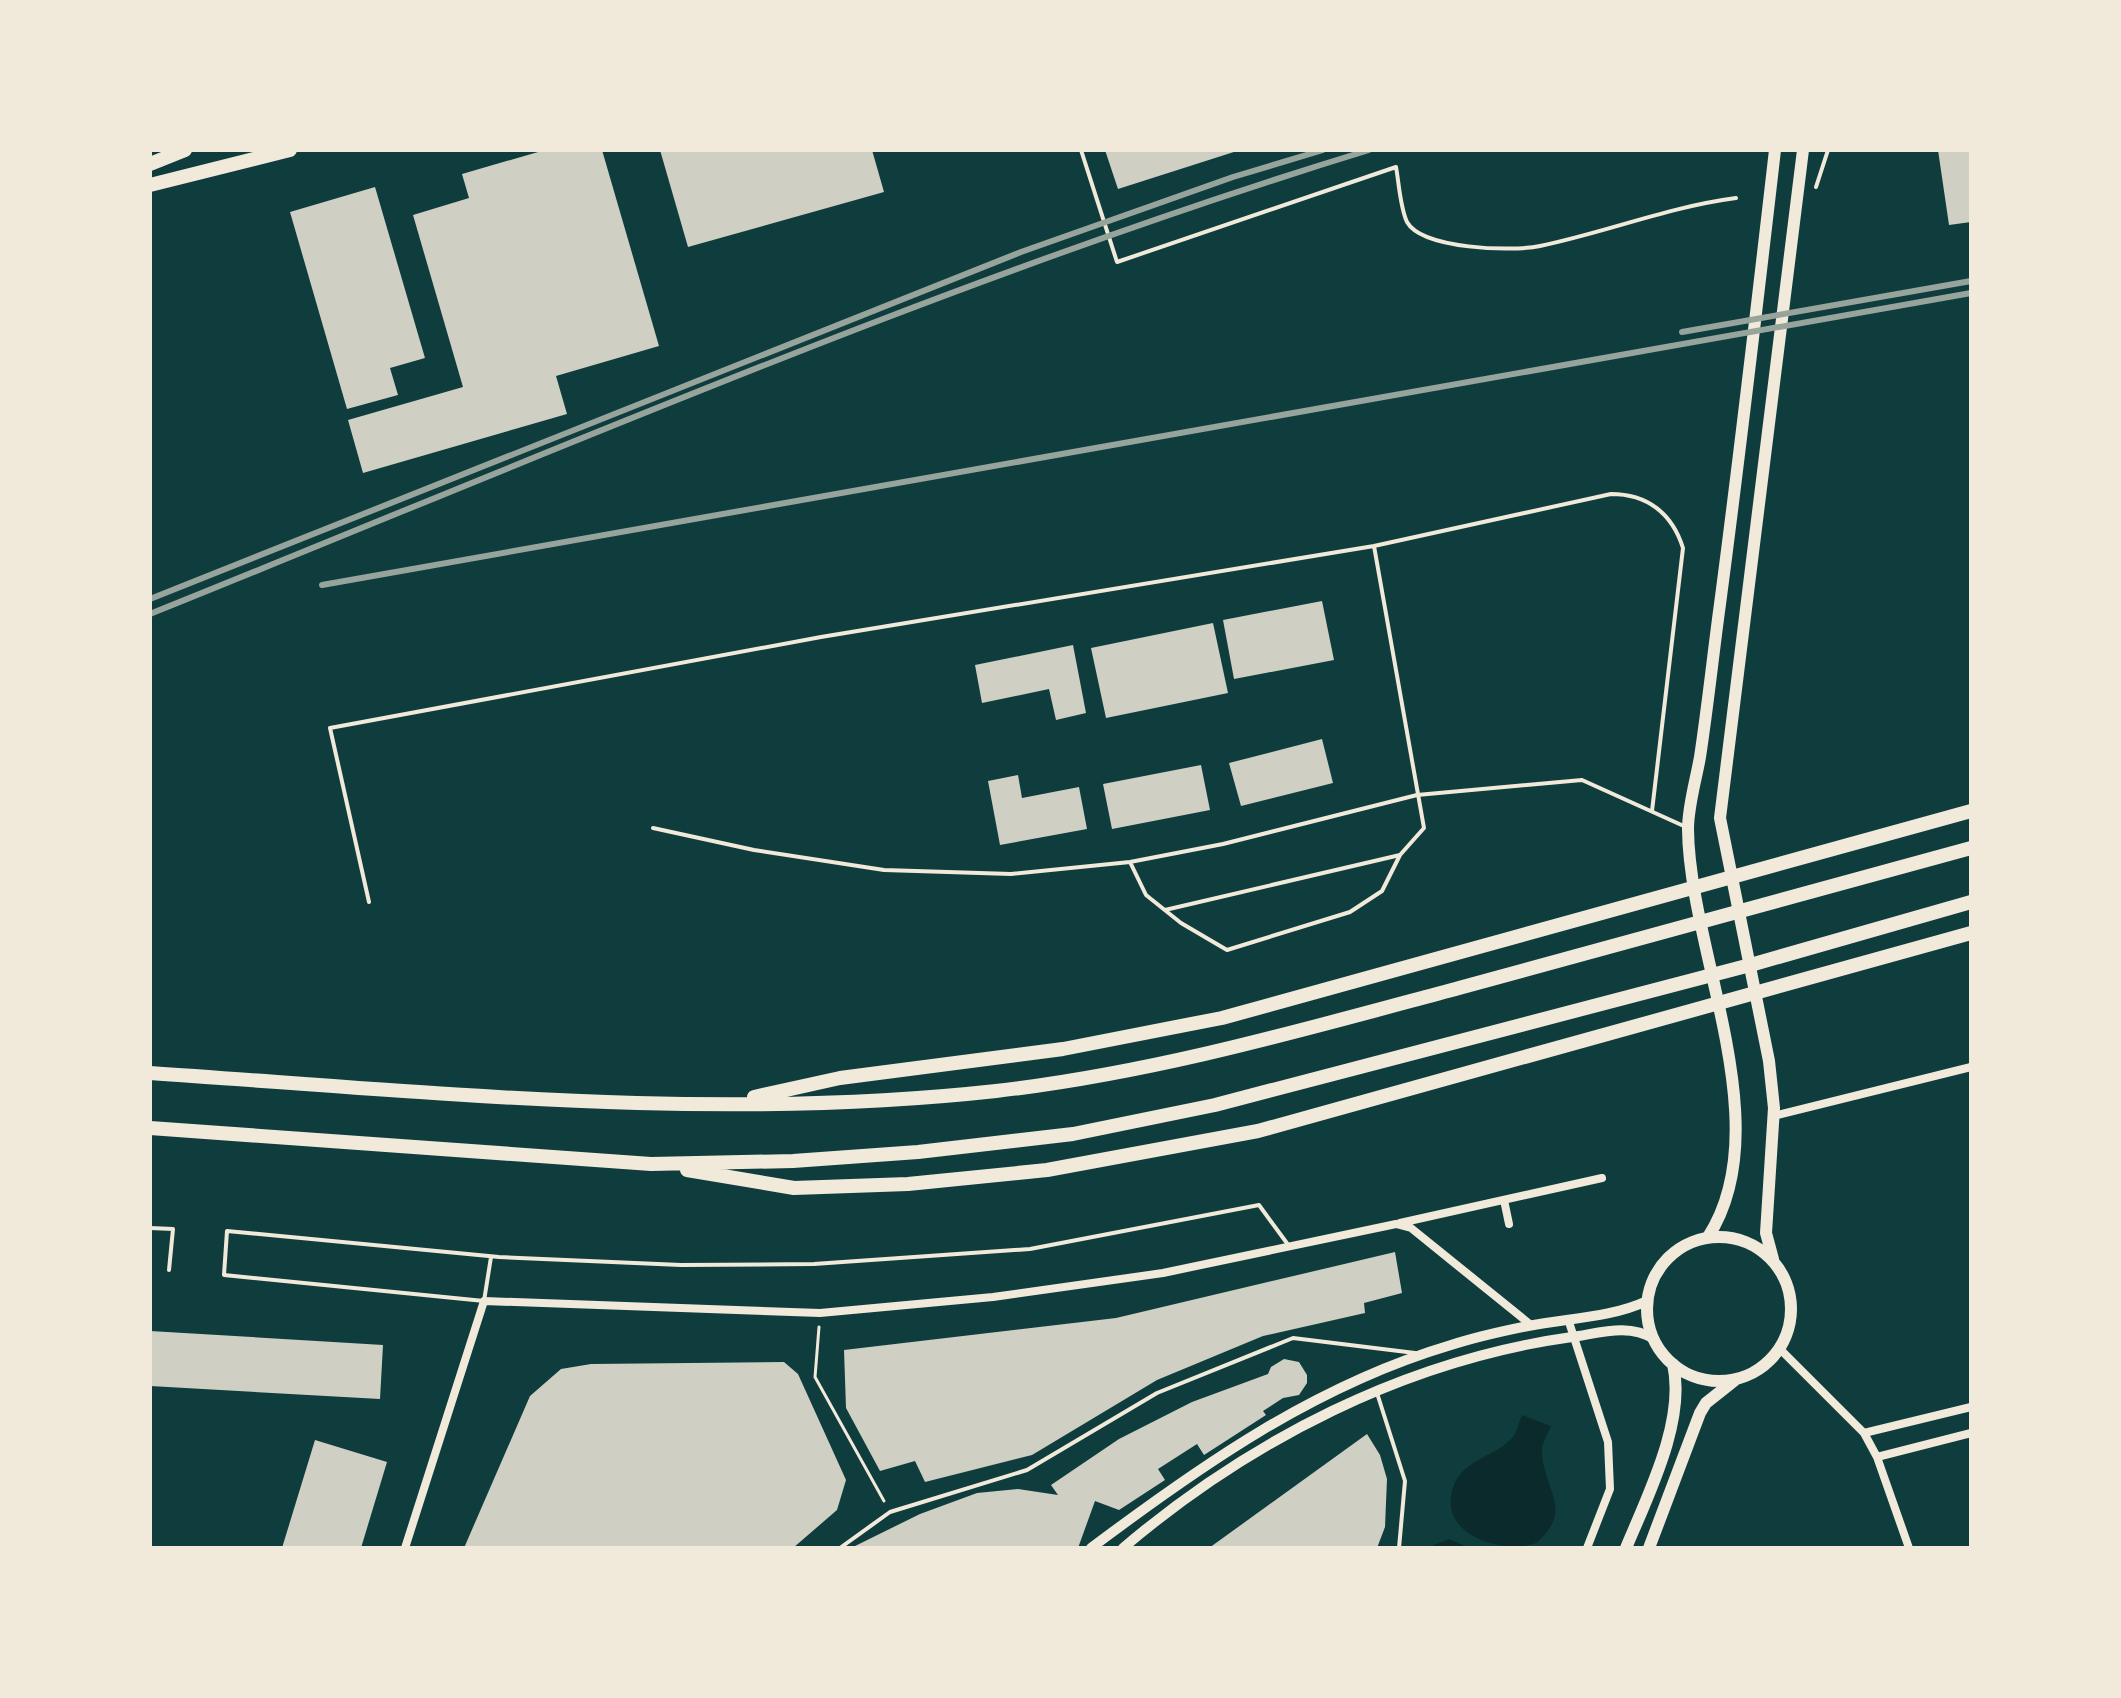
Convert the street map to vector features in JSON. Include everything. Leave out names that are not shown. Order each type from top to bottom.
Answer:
[{"type":"main road","points":[[150,164],[185,150]]},
{"type":"main road","points":[[150,185],[290,150]]},
{"type":"main road","points":[[1708,1237],[1720,1218],[1736,1134],[1734,1096],[1695,887],[1688,828],[1705,718],[1775,150]]},
{"type":"main road","points":[[1773,1259],[1754,1245],[1732,1237],[1708,1237],[1686,1245],[1667,1259],[1654,1278],[1647,1301],[1648,1324],[1654,1339],[1673,1364],[1694,1376],[1718,1381],[1737,1378],[1763,1367],[1780,1349],[1790,1327],[1792,1303],[1786,1280],[1773,1259],[1766,1233],[1773,1116],[1757,992],[1720,818],[1803,150]]},
{"type":"main road","points":[[726,1104],[840,1078],[1063,1049],[1222,1018],[1971,811]]},
{"type":"main road","points":[[150,1073],[582,1101],[726,1104],[864,1102],[997,1090],[1123,1071],[1257,1043],[1971,848]]},
{"type":"main road","points":[[150,1128],[651,1164],[793,1161],[918,1152],[1073,1134],[1215,1105],[1754,964],[1971,902]]},
{"type":"main road","points":[[651,1164],[794,1188],[908,1184],[1047,1170],[1258,1131],[1461,1072],[1971,933]]},
{"type":"main road","points":[[1626,1548],[1672,1422],[1677,1398],[1673,1364]]},
{"type":"main road","points":[[1649,1548],[1700,1413],[1713,1397],[1737,1378]]},
{"type":"street","points":[[1773,1116],[1971,1067]]},
{"type":"street","points":[[405,1548],[484,1301],[820,1313],[993,1297],[1163,1273],[1602,1178]]},
{"type":"street","points":[[1504,1200],[1509,1224]]},
{"type":"street","points":[[1396,1224],[1411,1228],[1531,1325]]},
{"type":"street","points":[[1091,1548],[1247,1436],[1313,1399],[1425,1355],[1531,1325],[1621,1311],[1647,1301]]},
{"type":"street","points":[[1568,1319],[1608,1442],[1610,1489],[1587,1548]]},
{"type":"street","points":[[1123,1548],[1170,1508],[1301,1425],[1447,1364],[1529,1343],[1632,1329],[1654,1339]]},
{"type":"street","points":[[1780,1349],[1864,1433],[1877,1457],[1909,1548]]},
{"type":"street","points":[[1864,1433],[1971,1407]]},
{"type":"street","points":[[1877,1457],[1971,1433]]},
{"type":"lane","points":[[1081,150],[1117,262],[1396,167],[1407,222],[1425,239],[1464,246],[1537,247],[1684,205],[1736,198]]},
{"type":"lane","points":[[1816,187],[1828,150]]},
{"type":"lane","points":[[369,902],[330,728],[821,637],[1374,546],[1611,494],[1645,500],[1665,514],[1679,535],[1684,561],[1652,811]]},
{"type":"lane","points":[[1130,862],[1146,895],[1227,950],[1350,912],[1382,891],[1400,855],[1424,828],[1374,546]]},
{"type":"lane","points":[[653,828],[754,850],[884,870],[1011,874],[1130,862],[1223,844],[1417,795],[1582,780],[1688,828]]},
{"type":"lane","points":[[1165,910],[1400,855]]},
{"type":"lane","points":[[491,1257],[484,1301],[224,1275],[227,1231],[491,1257],[681,1265],[829,1263],[1030,1249],[1259,1205],[1289,1246]]},
{"type":"lane","points":[[150,1228],[173,1229],[169,1270]]},
{"type":"lane","points":[[840,1548],[890,1512],[1027,1470],[1157,1393],[1293,1338],[1425,1355]]},
{"type":"lane","points":[[1377,1393],[1405,1481],[1399,1548]]},
{"type":"path","points":[[820,1313],[815,1377],[890,1512]]},
{"type":"water","points":[[1522,1415],[1551,1426],[1542,1450],[1543,1464],[1554,1498],[1554,1520],[1536,1543],[1506,1546],[1475,1537],[1462,1528],[1454,1516],[1451,1502],[1459,1476],[1512,1438]]},
{"type":"water","points":[[1449,1539],[1470,1548],[1427,1548]]},
{"type":"building","points":[[545,150],[602,150],[659,346],[556,376],[567,414],[363,473],[348,420],[463,387],[413,215],[469,198],[462,174]]},
{"type":"building","points":[[660,150],[872,150],[884,192],[688,247]]},
{"type":"building","points":[[1105,150],[1237,150],[1237,151],[1118,189]]},
{"type":"building","points":[[1938,150],[1971,150],[1971,222],[1949,225]]},
{"type":"building","points":[[375,187],[425,358],[390,368],[398,395],[347,409],[290,212]]},
{"type":"building","points":[[1322,601],[1334,660],[1234,679],[1223,620]]},
{"type":"building","points":[[1213,623],[1228,693],[1106,718],[1091,648]]},
{"type":"building","points":[[1073,645],[1086,713],[1056,720],[1049,689],[982,703],[975,665]]},
{"type":"building","points":[[1322,739],[1333,783],[1241,806],[1229,763]]},
{"type":"building","points":[[1201,765],[1210,810],[1112,829],[1103,784]]},
{"type":"building","points":[[1018,775],[1022,798],[1079,787],[1087,829],[1000,845],[988,781]]},
{"type":"building","points":[[1395,1252],[1402,1293],[1364,1303],[1365,1313],[1263,1336],[1157,1380],[1032,1455],[925,1482],[915,1461],[880,1471],[846,1408],[844,1350],[1116,1318]]},
{"type":"building","points":[[150,1331],[383,1345],[380,1399],[150,1386]]},
{"type":"building","points":[[1284,1359],[1299,1362],[1307,1375],[1307,1383],[1299,1395],[1283,1398],[1263,1411],[1266,1415],[1204,1455],[1197,1444],[1158,1469],[1165,1480],[1119,1510],[1095,1501],[1078,1548],[851,1548],[920,1514],[977,1493],[1018,1489],[1058,1495],[1051,1485],[1119,1439],[1192,1402],[1268,1374],[1271,1367]]},
{"type":"building","points":[[784,1362],[798,1374],[846,1480],[837,1510],[793,1548],[464,1548],[530,1396],[561,1369],[591,1364]]},
{"type":"building","points":[[1367,1434],[1380,1455],[1387,1479],[1385,1527],[1377,1548],[1209,1548]]},
{"type":"building","points":[[315,1440],[387,1462],[361,1548],[282,1548]]},
{"type":"railway","points":[[150,599],[1021,252],[1233,177],[1323,150]]},
{"type":"railway","points":[[150,614],[603,429],[907,310],[1060,253],[1369,150]]},
{"type":"railway","points":[[1682,332],[1971,281]]},
{"type":"railway","points":[[322,585],[1971,293]]}]
